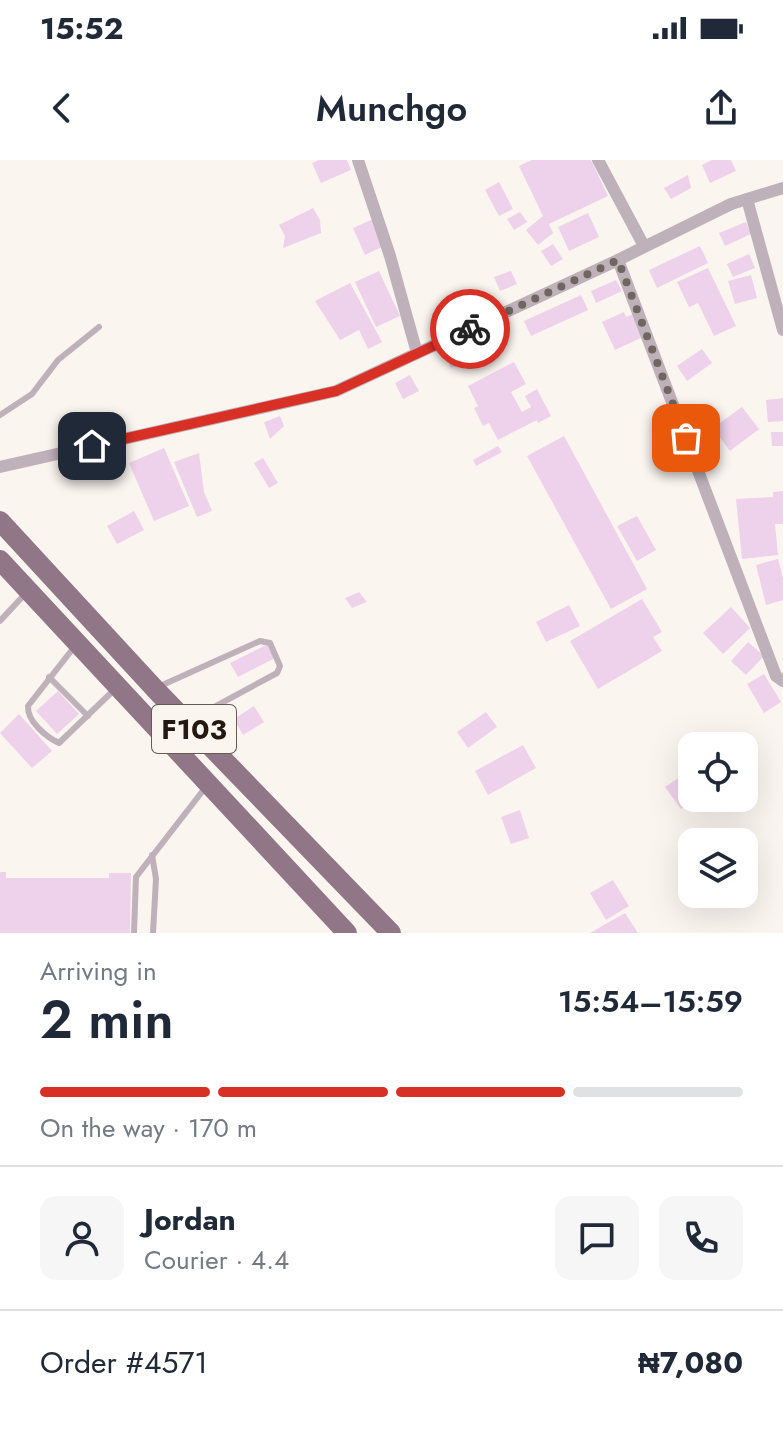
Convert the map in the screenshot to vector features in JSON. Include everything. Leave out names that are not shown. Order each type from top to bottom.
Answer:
[{"type":"main road","name":"F103","points":[[0,521],[155,689],[391,933]]},
{"type":"main road","name":"F103","points":[[0,560],[347,933]]},
{"type":"street","points":[[358,160],[390,256],[417,353]]},
{"type":"street","points":[[598,160],[644,246]]},
{"type":"street","points":[[0,467],[336,391],[747,199],[783,188]]},
{"type":"street","points":[[747,199],[783,330]]},
{"type":"street","points":[[618,260],[776,676],[783,681]]},
{"type":"lane","points":[[0,415],[32,394],[58,360],[99,327]]},
{"type":"lane","points":[[0,621],[28,590]]},
{"type":"lane","points":[[155,689],[260,641],[270,643],[280,666],[277,673],[187,722]]},
{"type":"lane","points":[[78,643],[28,706],[33,722],[59,743],[118,686]]},
{"type":"lane","points":[[49,677],[88,716]]},
{"type":"lane","points":[[134,933],[136,877],[208,784]]},
{"type":"lane","points":[[152,855],[156,879],[153,933]]},
{"type":"building","points":[[347,160],[351,170],[321,183],[312,163]]},
{"type":"building","points":[[532,160],[591,160],[608,196],[549,224],[553,233],[538,245],[526,230],[543,216],[519,166]]},
{"type":"building","points":[[712,160],[731,160],[736,171],[710,183],[702,165]]},
{"type":"building","points":[[688,175],[691,188],[671,199],[664,188]]},
{"type":"building","points":[[499,182],[513,209],[499,216],[485,190]]},
{"type":"building","points":[[313,208],[320,220],[321,233],[283,248],[285,236],[279,225]]},
{"type":"building","points":[[520,212],[527,222],[514,230],[507,219]]},
{"type":"building","points":[[588,213],[599,237],[569,251],[558,227]]},
{"type":"building","points":[[373,219],[384,246],[365,255],[353,228]]},
{"type":"building","points":[[746,222],[751,234],[725,246],[719,233]]},
{"type":"building","points":[[553,244],[563,259],[551,266],[541,251]]},
{"type":"building","points":[[700,246],[708,263],[657,288],[649,270]]},
{"type":"building","points":[[749,254],[755,268],[733,277],[727,264]]},
{"type":"building","points":[[708,268],[736,326],[714,336],[698,303],[689,307],[677,282]]},
{"type":"building","points":[[379,271],[400,316],[376,327],[355,282]]},
{"type":"building","points":[[511,271],[517,284],[500,291],[494,277]]},
{"type":"building","points":[[751,275],[757,298],[735,304],[728,281]]},
{"type":"building","points":[[616,280],[622,291],[596,303],[591,291]]},
{"type":"building","points":[[350,283],[382,342],[368,349],[359,330],[340,340],[315,301]]},
{"type":"building","points":[[581,295],[588,310],[531,336],[524,321]]},
{"type":"building","points":[[624,312],[626,317],[633,314],[643,337],[615,350],[602,322]]},
{"type":"building","points":[[469,345],[474,358],[451,368],[446,356]]},
{"type":"building","points":[[702,349],[712,363],[687,381],[677,366]]},
{"type":"building","points":[[514,362],[526,384],[511,392],[522,412],[531,407],[525,396],[537,389],[551,416],[498,440],[489,423],[483,426],[468,386]]},
{"type":"building","points":[[410,375],[419,391],[403,399],[395,383]]},
{"type":"building","points":[[783,398],[783,421],[768,422],[766,400]]},
{"type":"building","points":[[742,407],[759,429],[730,451],[713,428]]},
{"type":"building","points":[[280,416],[284,426],[270,439],[264,422]]},
{"type":"building","points":[[771,432],[783,432],[783,446],[772,446]]},
{"type":"building","points":[[564,436],[647,589],[611,609],[527,456]]},
{"type":"building","points":[[498,446],[502,452],[476,466],[473,460]]},
{"type":"building","points":[[164,448],[189,506],[154,521],[129,463]]},
{"type":"building","points":[[199,453],[204,492],[212,511],[197,517],[174,462]]},
{"type":"building","points":[[263,458],[278,483],[269,488],[254,463]]},
{"type":"building","points":[[783,491],[783,524],[775,524],[778,555],[742,559],[736,499],[773,497],[773,492]]},
{"type":"building","points":[[134,511],[144,530],[117,544],[107,526]]},
{"type":"building","points":[[637,516],[656,550],[637,561],[617,526]]},
{"type":"building","points":[[778,559],[783,578],[783,600],[766,605],[756,565]]},
{"type":"building","points":[[359,592],[367,602],[352,608],[345,598]]},
{"type":"building","points":[[642,599],[662,632],[653,637],[662,651],[598,689],[570,641]]},
{"type":"building","points":[[569,605],[580,626],[546,642],[536,622]]},
{"type":"building","points":[[731,607],[750,628],[723,654],[703,633]]},
{"type":"building","points":[[748,642],[764,656],[746,675],[731,661]]},
{"type":"building","points":[[270,643],[277,657],[238,677],[230,663]]},
{"type":"building","points":[[764,674],[781,702],[764,713],[747,684]]},
{"type":"building","points":[[58,691],[79,714],[57,734],[36,711]]},
{"type":"building","points":[[254,706],[264,722],[243,735],[234,719]]},
{"type":"building","points":[[486,712],[497,727],[468,748],[457,732]]},
{"type":"building","points":[[19,714],[52,751],[32,768],[0,733]]},
{"type":"building","points":[[523,745],[536,768],[488,795],[475,771]]},
{"type":"building","points":[[678,778],[678,805],[665,787]]},
{"type":"building","points":[[520,810],[529,838],[511,844],[501,817]]},
{"type":"building","points":[[0,872],[6,872],[6,878],[109,878],[109,873],[131,873],[130,933],[0,933]]},
{"type":"building","points":[[613,880],[629,906],[606,920],[590,893]]},
{"type":"building","points":[[625,913],[638,933],[590,933]]},
{"type":"way so far","points":[[470,329],[618,260],[686,438]]},
{"type":"route","points":[[92,446],[336,391],[470,329]]}]
